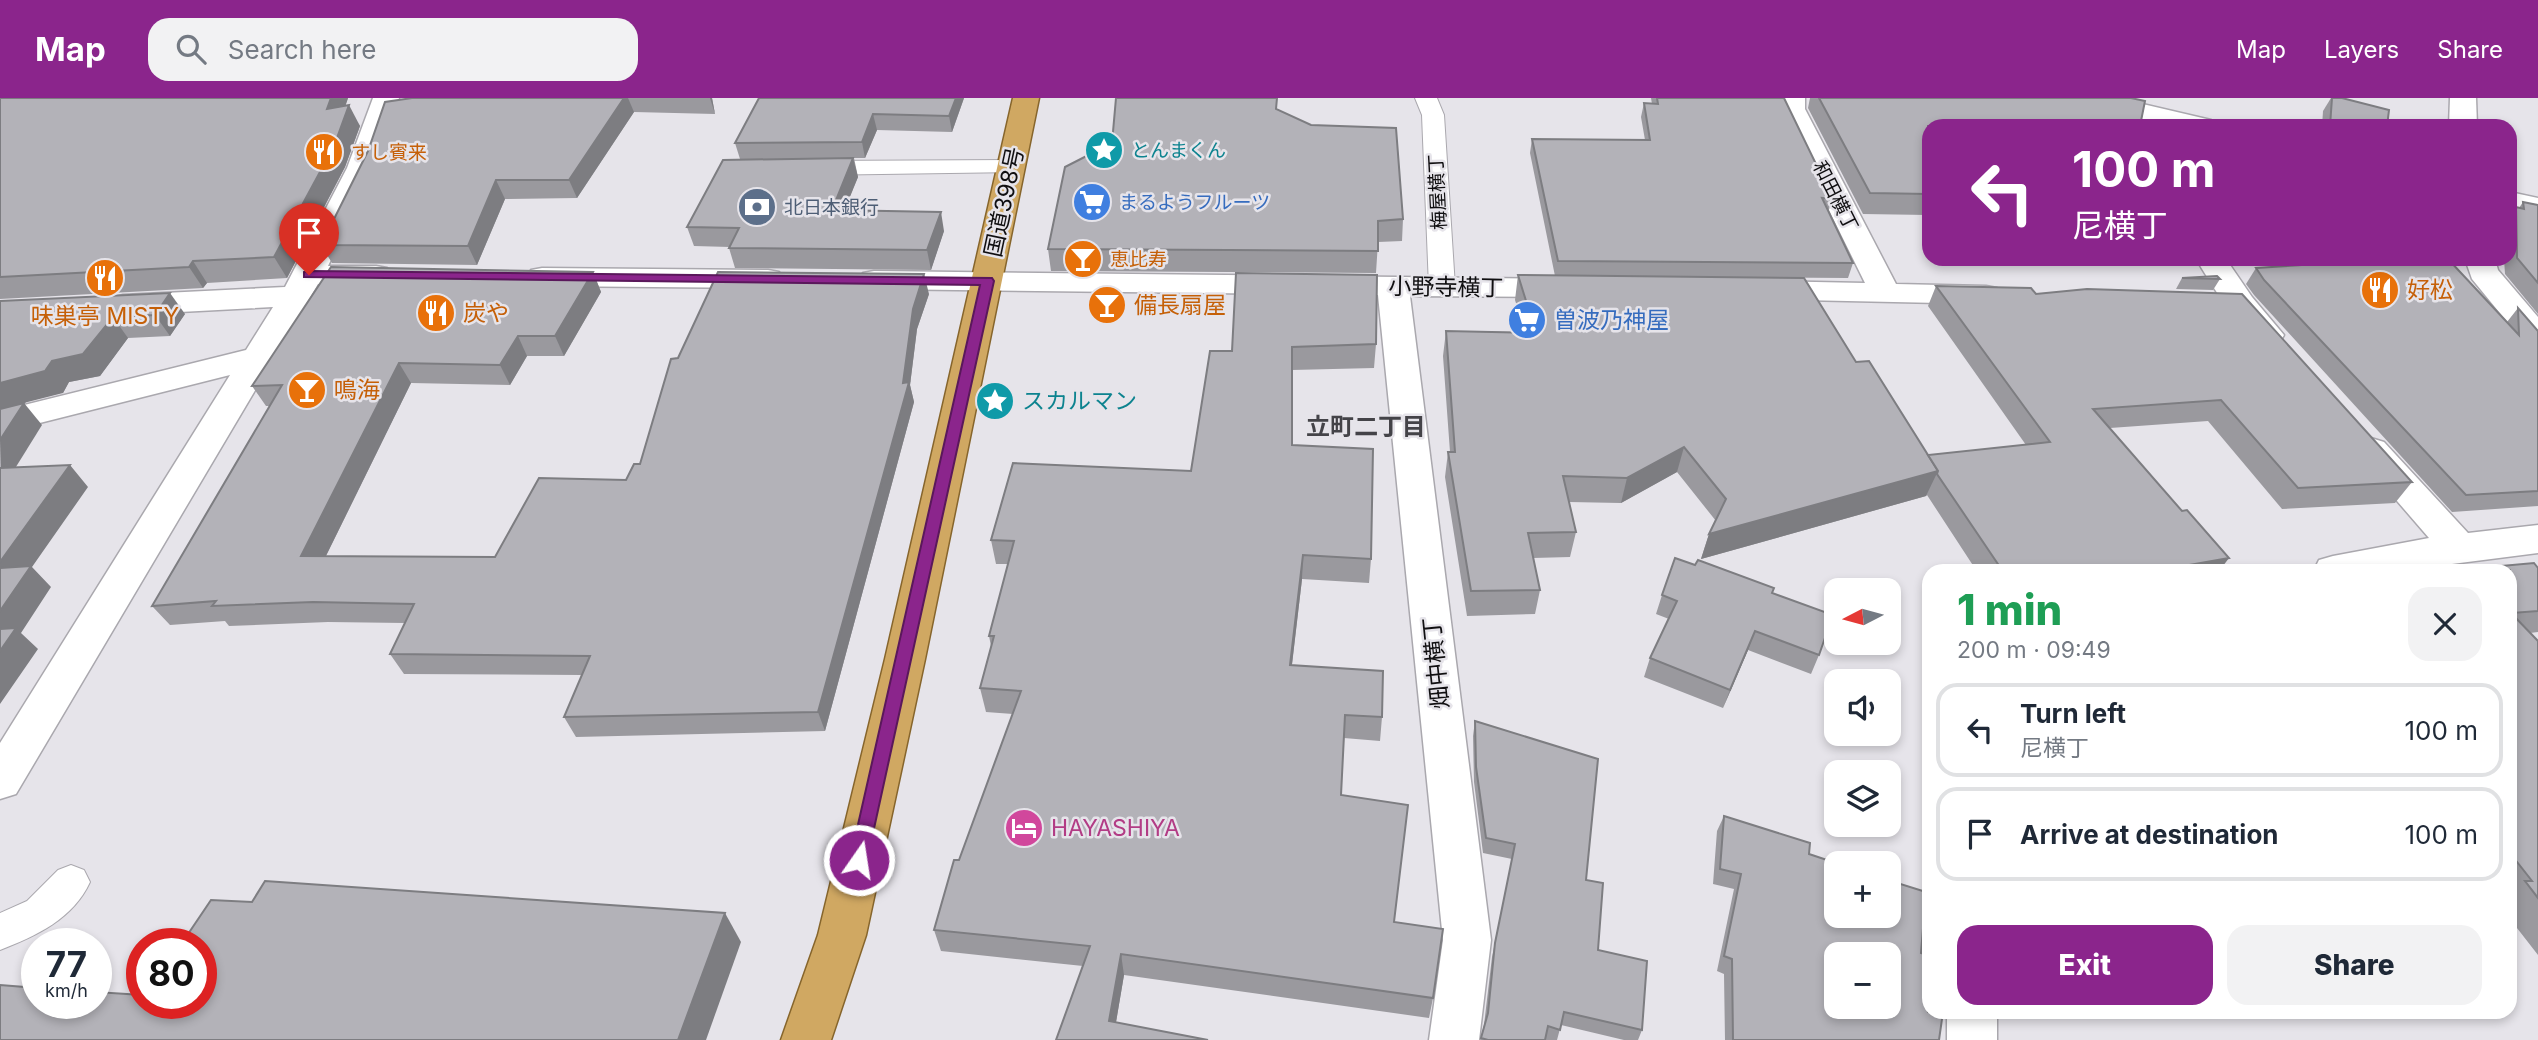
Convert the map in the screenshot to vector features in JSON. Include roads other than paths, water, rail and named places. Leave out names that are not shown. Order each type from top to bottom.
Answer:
[{"type":"highway","name":"国道398号","points":[[806,1040],[842,935],[1026,98]]},
{"type":"street","points":[[0,781],[302,285],[361,168],[386,98]]},
{"type":"street","name":"和田横丁","points":[[1792,98],[1792,109],[1885,292]]},
{"type":"street","points":[[2084,98],[2150,119]]},
{"type":"street","points":[[2463,98],[2463,119]]},
{"type":"street","points":[[2517,202],[2538,207]]},
{"type":"street","points":[[2216,266],[2241,303],[2286,354]]},
{"type":"street","points":[[2482,266],[2483,272],[2538,338]]},
{"type":"street","points":[[94,306],[406,275]]},
{"type":"street","points":[[518,276],[797,279]]},
{"type":"street","name":"小野寺横丁","points":[[839,280],[1598,288]]},
{"type":"street","name":"畑中横丁","points":[[1393,286],[1466,940],[1454,1040]]},
{"type":"street","points":[[1735,290],[2008,296]]},
{"type":"street","points":[[2199,302],[2241,303]]},
{"type":"street","points":[[0,422],[256,358]]},
{"type":"street","points":[[2350,426],[2459,548]]},
{"type":"street","points":[[2367,564],[2459,548],[2538,539]]},
{"type":"street","points":[[1972,1019],[1972,1040]]},
{"type":"lane","name":"梅屋横丁","points":[[1426,98],[1433,115],[1442,286]]},
{"type":"lane","points":[[792,169],[1012,167]]},
{"type":"lane","points":[[0,932],[41,913],[71,882]]},
{"type":"place","name":"とんまくん","points":[[1104,150]]},
{"type":"place","name":"すし賓来","points":[[324,152]]},
{"type":"place","name":"まるようフルーツ","points":[[1092,202]]},
{"type":"place","name":"北日本銀行","points":[[757,207]]},
{"type":"place","name":"恵比寿","points":[[1083,259]]},
{"type":"place","name":"味巣亭 MISTY","points":[[105,278]]},
{"type":"place","name":"好松","points":[[2380,290]]},
{"type":"place","name":"備長扇屋","points":[[1107,305]]},
{"type":"place","name":"炭や","points":[[436,313]]},
{"type":"place","name":"曽波乃神屋","points":[[1527,320]]},
{"type":"place","name":"鳴海","points":[[307,390]]},
{"type":"place","name":"スカルマン","points":[[995,401]]},
{"type":"place","name":"HAYASHIYA","points":[[1024,828]]},
{"type":"district","name":"立町二丁目","points":[[1366,427]]}]
